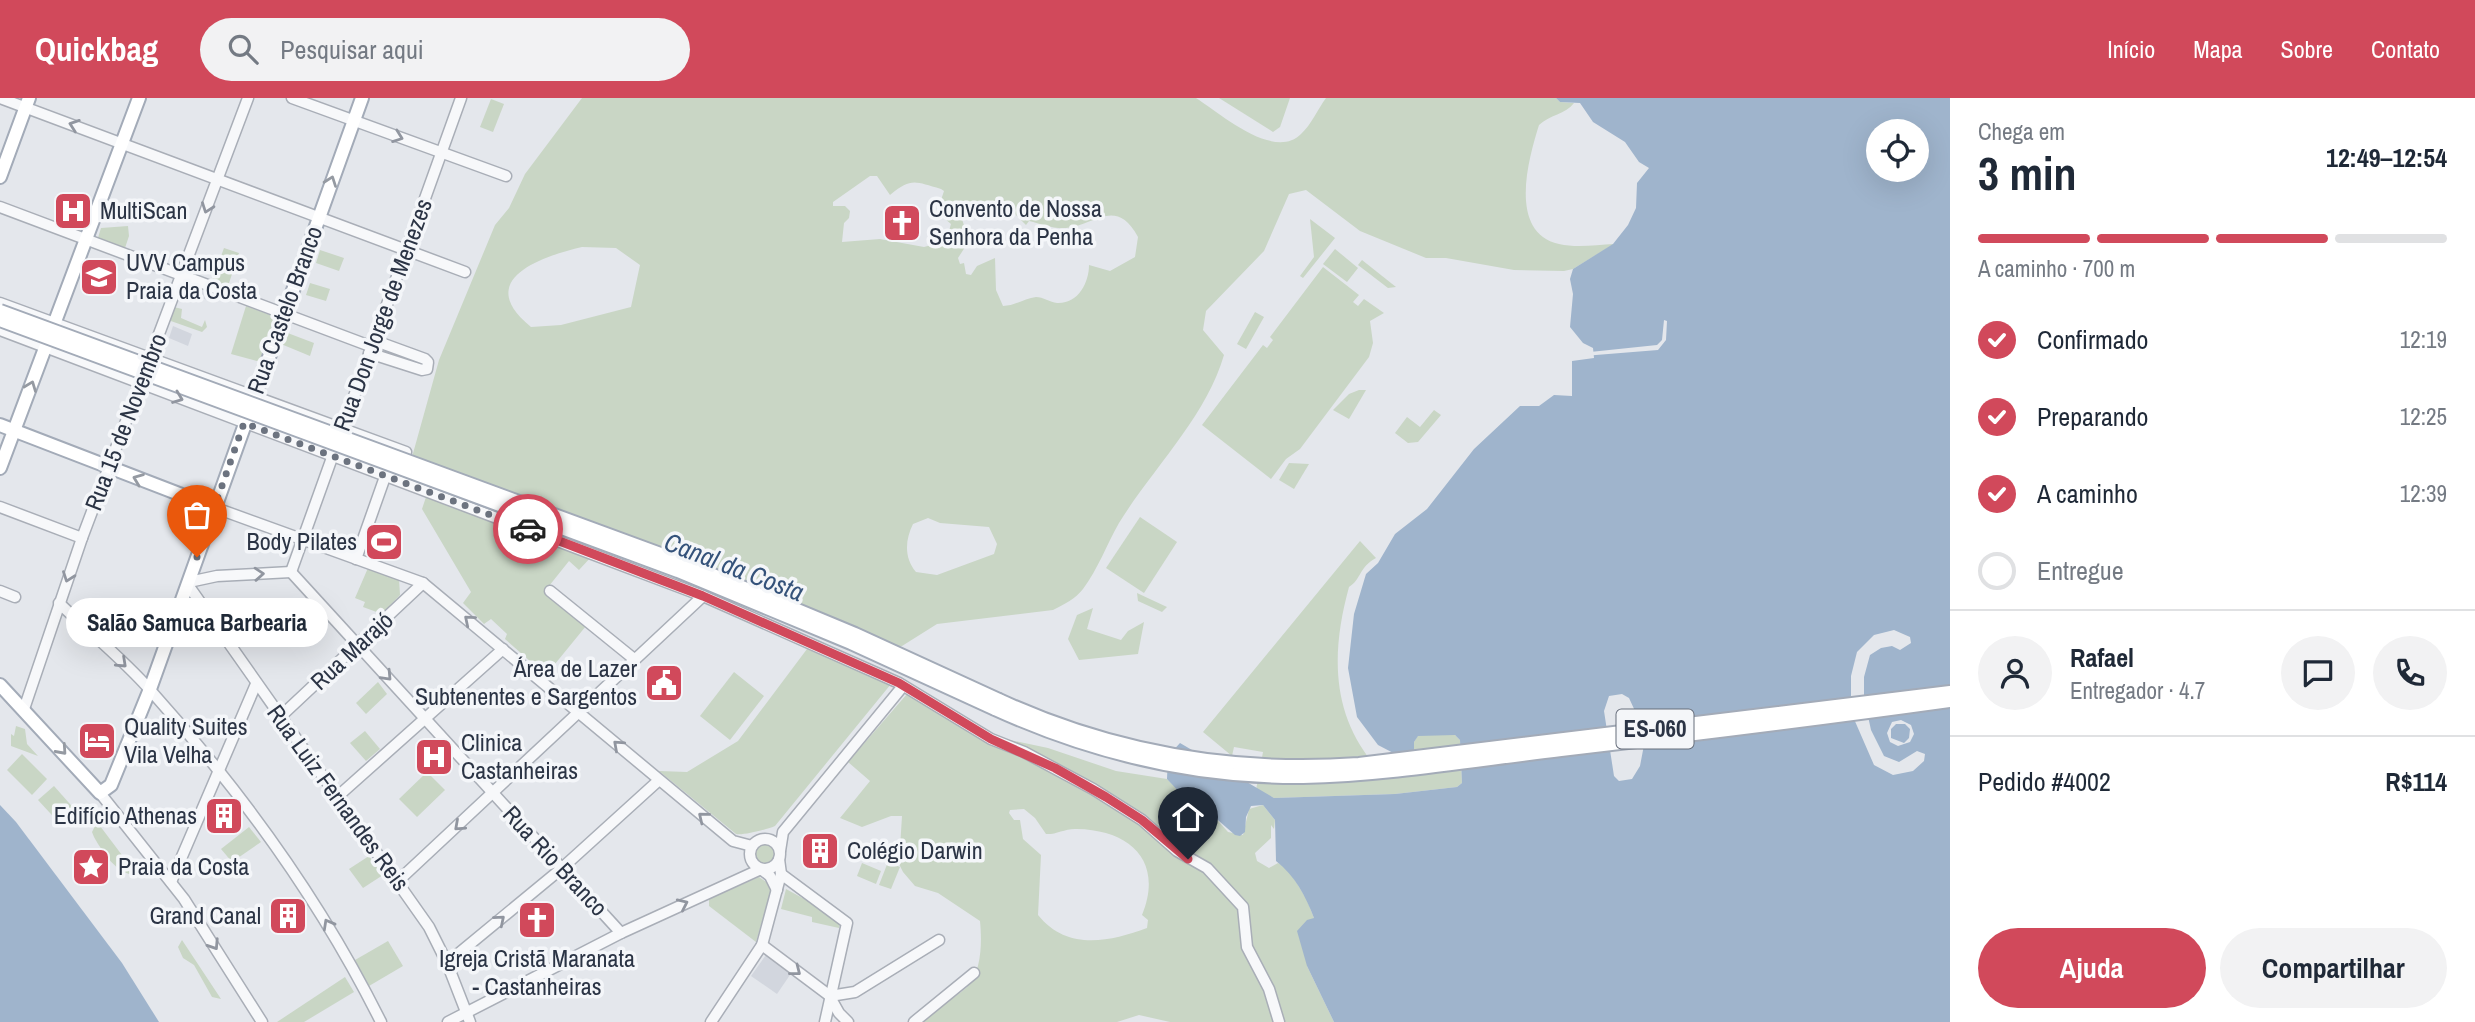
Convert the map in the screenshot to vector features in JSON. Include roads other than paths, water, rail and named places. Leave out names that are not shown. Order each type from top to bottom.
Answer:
[{"type":"main road","points":[[0,468],[139,98]]},
{"type":"main road","name":"Rua Castelo Branco","points":[[100,793],[112,783],[150,689],[213,507],[362,98]]},
{"type":"main road","points":[[0,177],[27,103]]},
{"type":"main road","name":"ES-060","points":[[0,311],[712,574],[1053,723],[1108,741],[1165,755],[1262,766],[1359,764],[1950,692]]},
{"type":"main road","name":"ES-060","points":[[0,320],[678,571],[850,643],[1049,732],[1106,751],[1164,764],[1242,775],[1341,775],[1950,701]]},
{"type":"main road","points":[[0,425],[213,507]]},
{"type":"main road","points":[[0,685],[100,793]]},
{"type":"street","points":[[0,98],[27,103],[465,272]]},
{"type":"street","name":"Rua 15 de Novembro","points":[[24,709],[82,538],[248,98]]},
{"type":"street","points":[[292,98],[506,176]]},
{"type":"street","name":"Rua Don Jorge de Menezes","points":[[291,572],[339,430],[461,98]]},
{"type":"street","points":[[0,207],[284,315],[371,346],[427,360],[427,369],[399,363],[371,346]]},
{"type":"street","points":[[0,303],[150,360],[332,451],[386,474],[703,596],[904,686],[991,739],[1024,752],[1093,789],[1142,820],[1177,851],[1207,869],[1243,907],[1247,947],[1269,989],[1279,1022]]},
{"type":"street","points":[[0,330],[143,379],[339,430],[406,452]]},
{"type":"street","points":[[399,363],[403,352]]},
{"type":"street","points":[[356,559],[386,474]]},
{"type":"street","points":[[0,507],[82,538]]},
{"type":"street","points":[[213,507],[424,583],[578,710],[657,781],[733,841],[752,846],[765,838],[782,834]]},
{"type":"street","points":[[188,583],[228,576],[291,572]]},
{"type":"street","name":"Rua Rio Branco","points":[[291,572],[621,933]]},
{"type":"street","name":"Rua Luiz Fernandes Reis","points":[[188,583],[256,684],[398,881],[447,964],[468,1018]]},
{"type":"street","name":"Rua Marajó","points":[[280,717],[424,583]]},
{"type":"street","points":[[0,590],[15,597]]},
{"type":"street","points":[[550,591],[634,659]]},
{"type":"street","points":[[398,881],[703,596]]},
{"type":"street","points":[[59,603],[150,689],[219,772],[320,909],[381,1022]]},
{"type":"street","points":[[337,797],[503,649]]},
{"type":"street","points":[[171,882],[256,684]]},
{"type":"street","points":[[448,1022],[468,1018],[621,933],[773,866],[779,855],[782,834],[904,686]]},
{"type":"street","points":[[447,964],[561,869],[657,781]]},
{"type":"street","points":[[100,793],[171,882],[262,1022]]},
{"type":"street","points":[[711,1022],[762,945],[782,874],[775,842],[765,838]]},
{"type":"street","points":[[752,846],[751,861],[771,876],[777,890]]},
{"type":"street","points":[[782,874],[845,919],[847,927],[825,1022]]},
{"type":"street","points":[[830,996],[855,992],[939,940]]},
{"type":"street","points":[[762,945],[830,996],[839,1013],[848,1022]]},
{"type":"street","points":[[914,1022],[974,973]]},
{"type":"water","points":[[1556,98],[1950,98],[1950,1022],[1334,1022],[1307,966],[1297,931],[1307,920],[1314,918],[1299,886],[1276,861],[1275,820],[1263,805],[1251,806],[1246,817],[1245,832],[1240,836],[1235,835],[1211,814],[1194,818],[1181,794],[1167,779],[1168,756],[1180,743],[1274,798],[1395,794],[1457,787],[1462,783],[1460,740],[1455,735],[1418,736],[1414,742],[1414,757],[1401,757],[1378,745],[1357,717],[1348,668],[1354,614],[1366,574],[1378,563],[1395,534],[1427,509],[1474,449],[1520,406],[1539,406],[1554,395],[1572,396],[1572,361],[1594,358],[1593,348],[1583,343],[1570,327],[1573,294],[1570,279],[1573,269],[1613,244],[1628,225],[1636,208],[1637,183],[1649,168],[1639,162],[1625,142],[1593,122],[1580,103],[1560,102]]},
{"type":"water","points":[[0,805],[16,822],[122,963],[159,1022],[0,1022]]},
{"type":"place","name":"MultiScan","points":[[73,211]]},
{"type":"place","name":"Convento de Nossa Senhora da Penha","points":[[902,223]]},
{"type":"place","name":"UVV Campus Praia da Costa","points":[[99,277]]},
{"type":"place","name":"Body Pilates","points":[[384,542]]},
{"type":"place","name":"Salão Samuca Barbearia","points":[[197,557]]},
{"type":"place","name":"Área de Lazer Subtenentes e Sargentos","points":[[664,683]]},
{"type":"place","name":"Quality Suites Vila Velha","points":[[97,741]]},
{"type":"place","name":"Clinica Castanheiras","points":[[434,757]]},
{"type":"place","name":"Edifício Athenas","points":[[224,816]]},
{"type":"place","name":"Colégio Darwin","points":[[820,851]]},
{"type":"place","name":"Praia da Costa","points":[[91,867]]},
{"type":"place","name":"Grand Canal","points":[[288,916]]},
{"type":"place","name":"Igreja Cristã Maranata - Castanheiras","points":[[537,920]]},
{"type":"water label","name":"Canal da Costa","points":[[734,567]]}]
